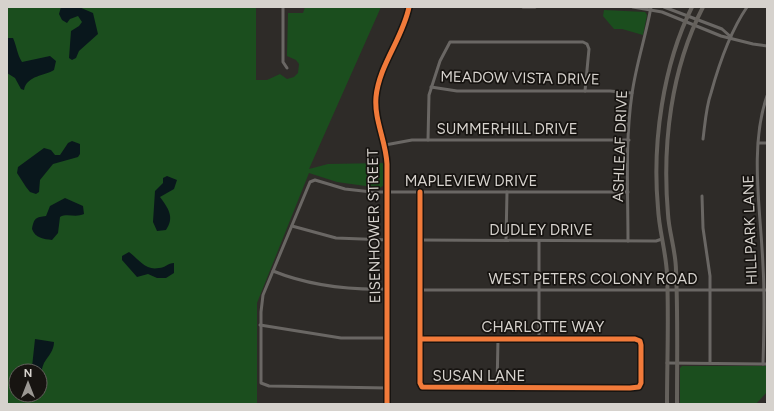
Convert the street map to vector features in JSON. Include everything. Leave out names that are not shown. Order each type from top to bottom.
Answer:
[{"type":"main road","points":[[667,404],[667,272],[657,206],[659,134],[671,62],[685,21],[692,7]]},
{"type":"main road","points":[[677,404],[677,290],[675,258],[668,212],[667,162],[676,85],[682,58],[696,20],[703,7]]},
{"type":"street","points":[[283,7],[283,62],[287,68]]},
{"type":"street","name":"EISENHOWER STREET","points":[[387,404],[388,192],[385,145],[376,112],[377,90],[409,7]]},
{"type":"street","points":[[523,7],[535,7]]},
{"type":"street","points":[[633,7],[651,8],[721,36],[767,46]]},
{"type":"street","points":[[664,7],[722,29],[731,37]]},
{"type":"street","points":[[703,139],[710,94],[731,37],[747,7]]},
{"type":"street","name":"ASHLEAF DRIVE","points":[[628,241],[629,140],[632,93],[651,8]]},
{"type":"street","points":[[428,140],[428,101],[431,87],[450,42],[583,42],[587,44],[589,49],[585,91]]},
{"type":"street","name":"MEADOW VISTA DRIVE","points":[[431,87],[457,91],[585,91],[632,93]]},
{"type":"street","name":"HILLPARK LANE","points":[[765,364],[765,290],[759,206],[759,143],[760,121],[767,96]]},
{"type":"street","name":"SUMMERHILL DRIVE","points":[[385,145],[405,141],[428,140],[629,140]]},
{"type":"street","points":[[759,143],[767,143]]},
{"type":"street","name":"MAPLEVIEW DRIVE","points":[[292,226],[309,185],[316,180],[345,189],[388,192],[628,192]]},
{"type":"street","name":"SUSAN LANE","points":[[420,192],[420,383],[422,387],[635,388],[641,383],[641,367]]},
{"type":"street","points":[[506,240],[507,192]]},
{"type":"street","points":[[702,196],[703,228],[709,267],[710,364]]},
{"type":"street","points":[[388,240],[336,238],[292,226],[272,271],[262,302],[260,325],[261,383],[269,386],[388,388]]},
{"type":"street","name":"DUDLEY DRIVE","points":[[420,240],[628,241],[662,239]]},
{"type":"street","points":[[539,241],[539,340]]},
{"type":"street","points":[[272,271],[297,280],[327,287],[388,289]]},
{"type":"street","name":"WEST PETERS COLONY ROAD","points":[[420,290],[765,290]]},
{"type":"street","points":[[260,325],[341,338],[388,338]]},
{"type":"street","name":"CHARLOTTE WAY","points":[[420,339],[635,339],[640,341],[641,345],[641,367]]},
{"type":"street","points":[[497,388],[498,339]]},
{"type":"street","points":[[667,363],[765,364]]},
{"type":"green space","points":[[7,7],[256,7],[256,80],[267,80],[280,74],[287,79],[294,77],[298,73],[299,64],[296,60],[287,56],[288,13],[303,13],[305,7],[381,7],[309,169],[328,164],[384,163],[384,185],[380,188],[337,182],[309,173],[257,303],[257,404],[7,404]]},
{"type":"green space","points":[[604,10],[645,12],[647,15],[643,35],[622,29],[614,29],[603,16]]},
{"type":"green space","points":[[682,366],[767,366],[767,392],[756,404],[680,404],[680,368]]},
{"type":"shaded area","points":[[61,7],[79,7],[93,13],[98,34],[79,51],[76,58],[72,60],[69,58],[71,31],[82,22],[78,16],[70,19],[67,23],[62,20],[59,14]]},
{"type":"shaded area","points":[[7,38],[13,38],[22,62],[50,56],[56,61],[54,70],[32,79],[26,85],[24,90],[21,89],[15,78],[7,73]]},
{"type":"shaded area","points":[[72,141],[80,144],[80,154],[78,157],[53,164],[40,180],[39,192],[36,194],[30,192],[17,173],[18,167],[44,148],[51,150],[55,155],[60,155],[68,143]]},
{"type":"shaded area","points":[[167,176],[177,180],[174,189],[160,197],[168,209],[170,221],[166,230],[157,231],[153,222],[155,191],[163,183],[163,178]]},
{"type":"shaded area","points":[[65,198],[83,206],[84,214],[78,216],[66,215],[60,217],[58,233],[52,240],[35,234],[32,229],[35,220],[46,216],[50,206]]},
{"type":"shaded area","points":[[129,252],[142,264],[150,268],[161,268],[174,263],[174,273],[166,278],[157,278],[148,274],[137,277],[122,260],[122,256]]},
{"type":"shaded area","points":[[35,339],[54,342],[52,351],[44,363],[32,363]]},
{"type":"cycle path","points":[[387,404],[387,164],[385,147],[378,122],[376,97],[378,85],[386,63],[402,30],[409,7]]},
{"type":"cycle path","points":[[420,192],[420,383],[422,387],[630,388],[639,387],[641,383],[641,345],[640,341],[635,339],[420,339]]}]
